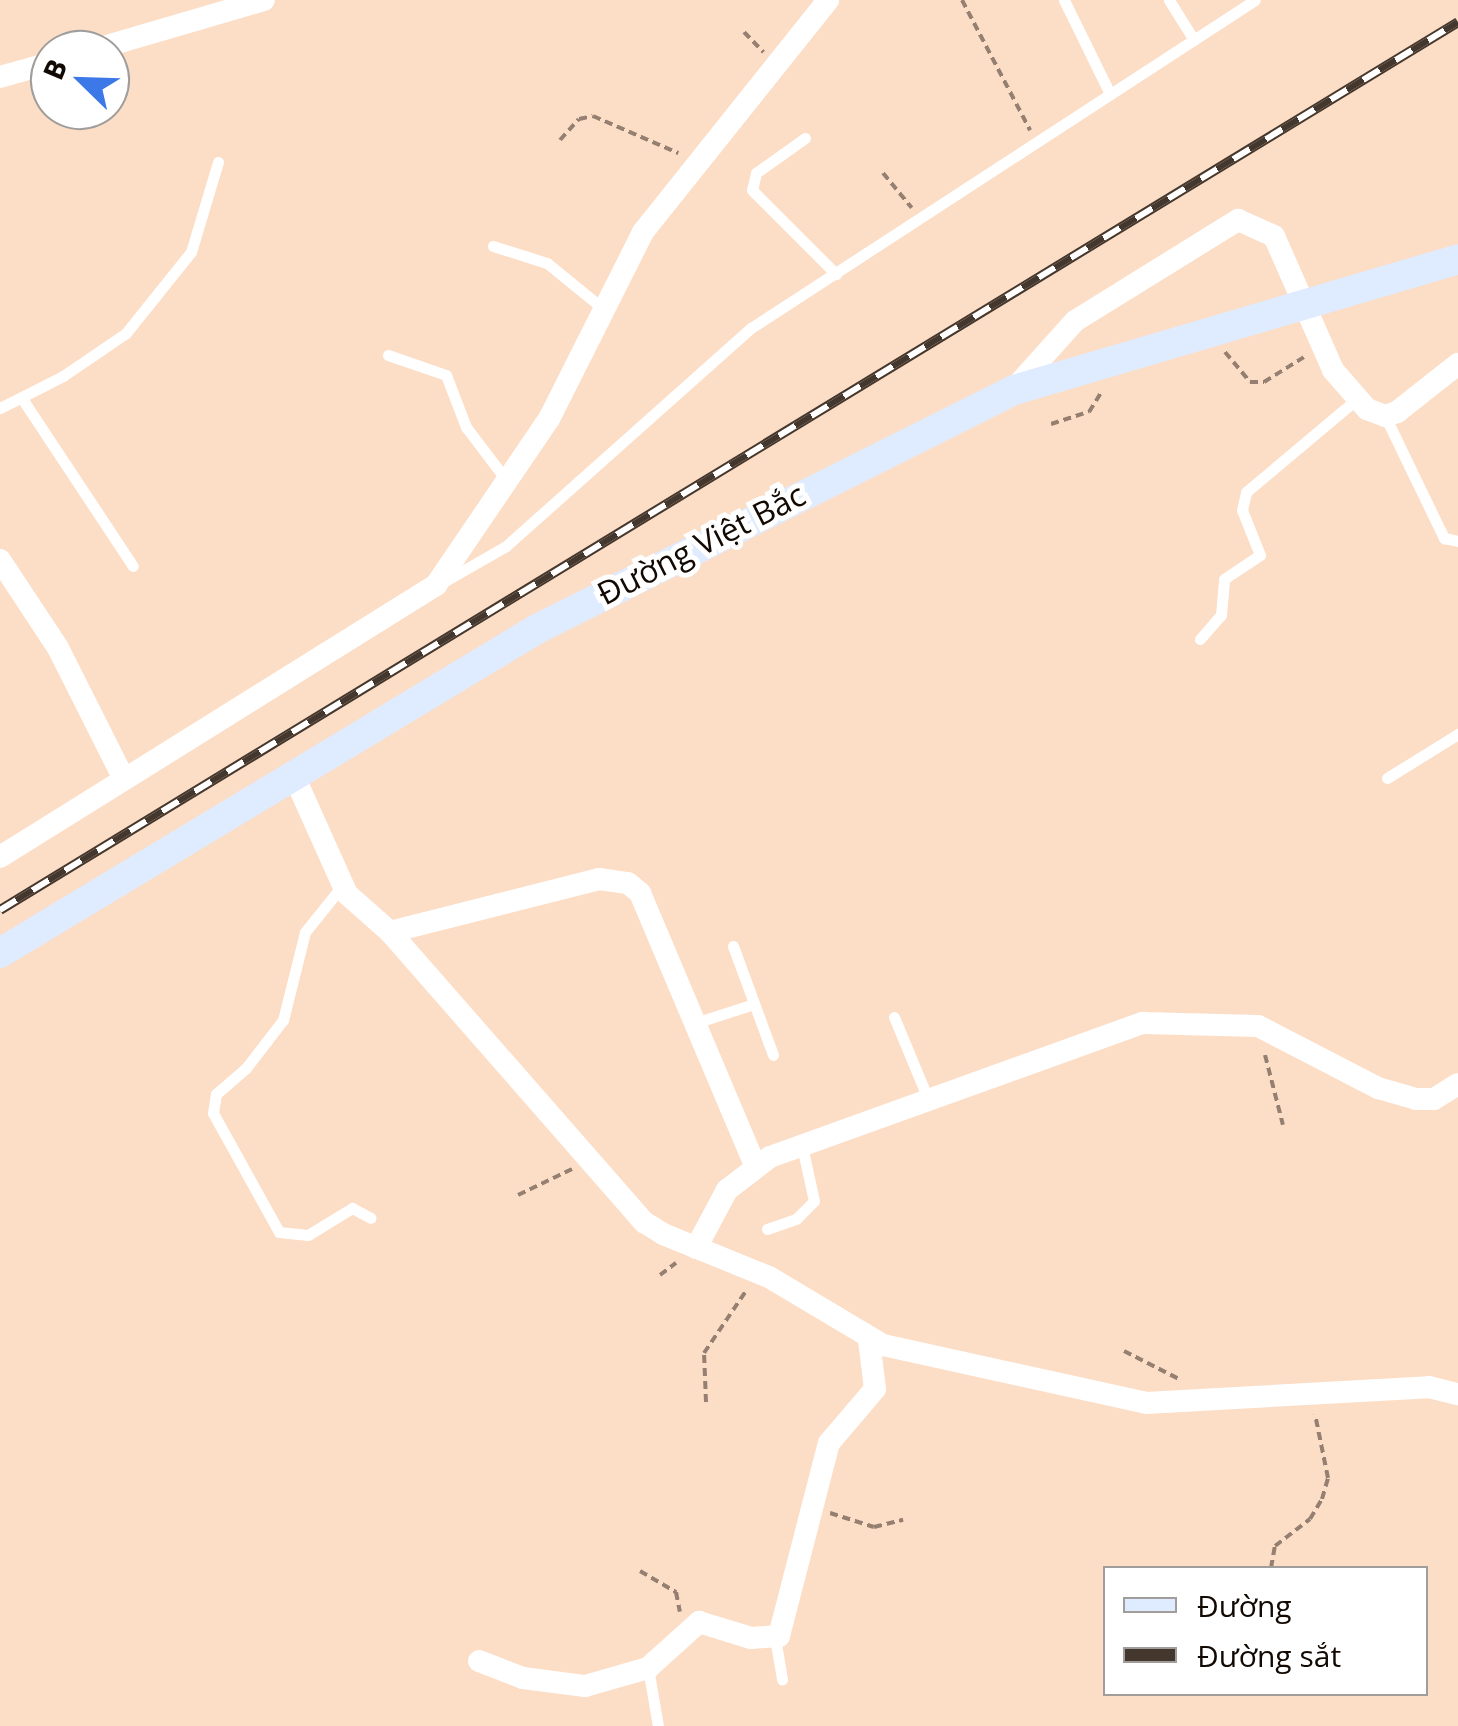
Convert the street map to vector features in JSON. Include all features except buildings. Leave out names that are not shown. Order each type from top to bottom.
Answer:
[{"type":"main road","name":"Đường Việt Bắc","points":[[0,953],[649,568],[1014,390],[1458,260]]},
{"type":"street","points":[[130,39],[263,0]]},
{"type":"street","points":[[0,858],[123,777],[298,676],[436,585],[507,481],[606,311],[643,232],[772,63],[828,0]]},
{"type":"street","points":[[0,77],[30,69]]},
{"type":"street","points":[[1014,390],[1075,321],[1238,220],[1274,236],[1322,346],[1357,399],[1384,416],[1458,364]]},
{"type":"street","points":[[0,560],[58,648],[123,777]]},
{"type":"street","points":[[294,776],[342,886],[390,932],[644,1222],[758,1273],[869,1340],[1146,1403],[1223,1402],[1429,1387],[1458,1394]]},
{"type":"street","points":[[390,932],[599,879],[628,883],[640,893],[755,1165]]},
{"type":"street","points":[[696,1248],[720,1199],[755,1165],[1143,1023],[1258,1026],[1400,1096],[1434,1099],[1458,1084]]},
{"type":"street","points":[[478,1661],[566,1686],[614,1681],[648,1668],[684,1632],[708,1621],[742,1636],[776,1638],[785,1628],[829,1443],[875,1389],[869,1340]]},
{"type":"lane","points":[[1064,0],[1110,94]]},
{"type":"lane","points":[[1169,0],[1194,40]]},
{"type":"lane","points":[[436,585],[506,546],[704,365],[1255,0]]},
{"type":"lane","points":[[805,138],[756,173],[752,190],[836,274]]},
{"type":"lane","points":[[0,408],[22,400],[126,333],[191,252],[218,162]]},
{"type":"lane","points":[[492,246],[547,262],[606,311]]},
{"type":"lane","points":[[388,355],[446,376],[466,427],[507,481]]},
{"type":"lane","points":[[1200,639],[1221,615],[1224,580],[1260,554],[1242,510],[1246,492],[1357,399]]},
{"type":"lane","points":[[22,400],[133,566]]},
{"type":"lane","points":[[1384,416],[1444,538],[1458,541]]},
{"type":"lane","points":[[1387,778],[1458,734]]},
{"type":"lane","points":[[342,886],[304,932],[283,1020],[246,1068],[216,1094],[213,1113],[280,1232],[308,1235],[352,1208],[370,1218]]},
{"type":"lane","points":[[732,946],[773,1056]]},
{"type":"lane","points":[[695,1023],[754,1004]]},
{"type":"lane","points":[[894,1018],[929,1101]]},
{"type":"lane","points":[[767,1229],[796,1219],[814,1201],[802,1146]]},
{"type":"lane","points":[[776,1638],[782,1679]]},
{"type":"lane","points":[[648,1668],[658,1726]]},
{"type":"path","points":[[962,0],[1037,143]]},
{"type":"path","points":[[744,32],[772,63]]},
{"type":"path","points":[[560,140],[580,119],[593,116],[697,162]]},
{"type":"path","points":[[882,173],[921,219]]},
{"type":"path","points":[[1212,331],[1250,382],[1264,382],[1322,346]]},
{"type":"path","points":[[1258,1026],[1283,1125]]},
{"type":"path","points":[[518,1195],[565,1175],[586,1156]]},
{"type":"path","points":[[706,1402],[704,1353],[758,1273]]},
{"type":"path","points":[[1124,1351],[1223,1402]]},
{"type":"path","points":[[1271,1566],[1274,1546],[1310,1519],[1328,1478],[1311,1396]]},
{"type":"path","points":[[812,1504],[874,1527],[903,1520]]},
{"type":"path","points":[[640,1571],[676,1592],[684,1632]]},
{"type":"railway","points":[[0,910],[1458,22]]}]
